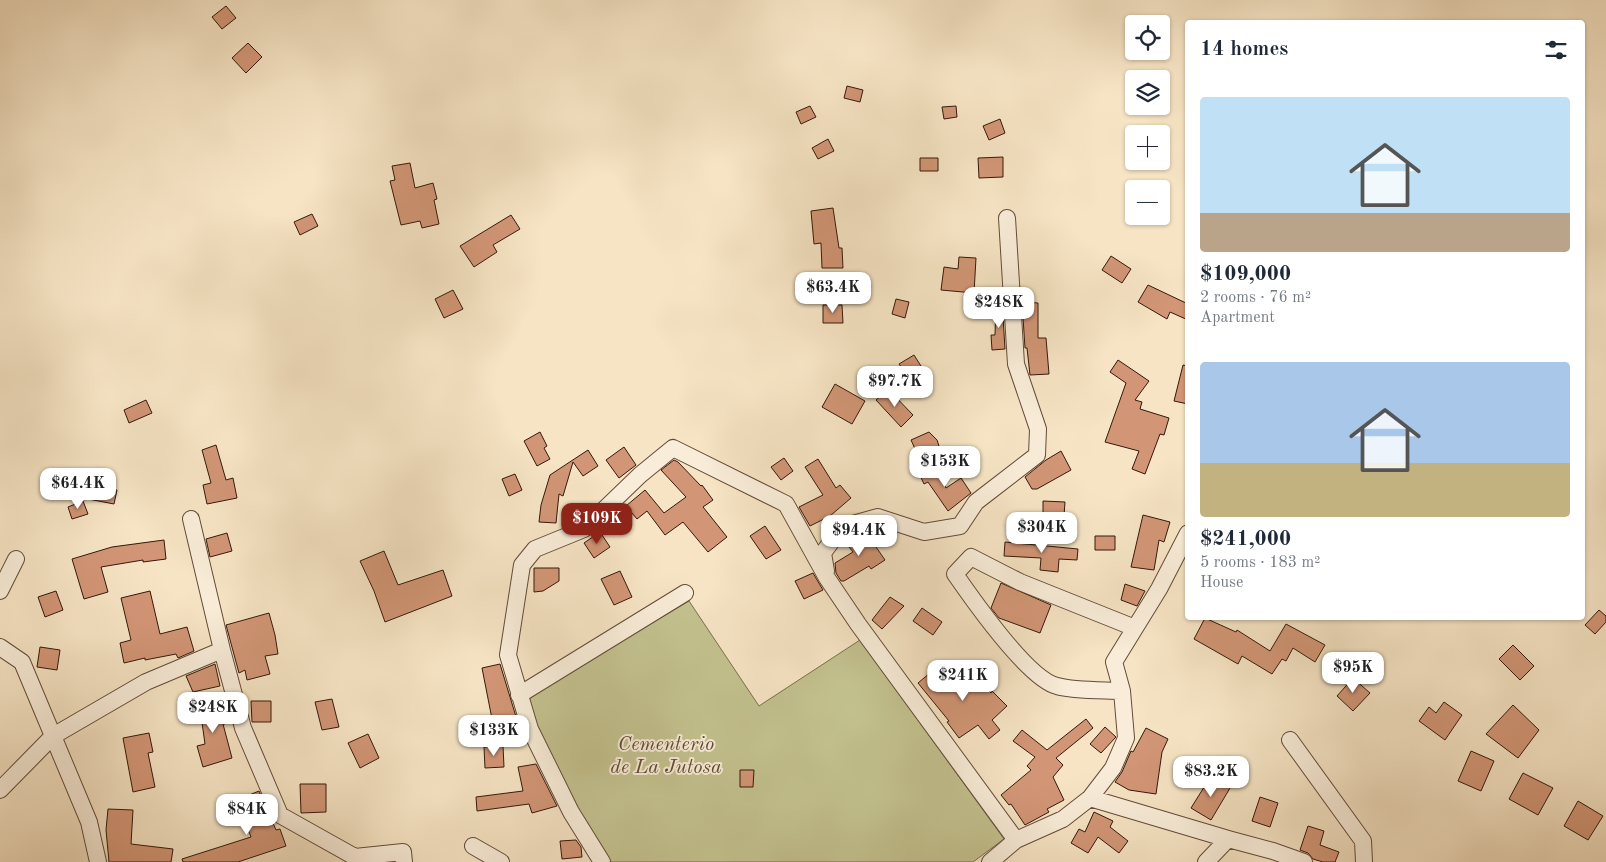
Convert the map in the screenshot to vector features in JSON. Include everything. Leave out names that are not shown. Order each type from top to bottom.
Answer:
[{"type":"street","points":[[827,578],[822,553],[842,527],[878,517],[924,532],[960,526],[976,502],[1037,455],[1038,429],[1016,364],[1007,218]]},
{"type":"street","points":[[602,862],[571,812],[530,729],[508,655],[522,565],[535,549],[584,528],[640,474],[672,448],[786,504],[827,578],[858,624],[1016,840]]},
{"type":"street","points":[[191,520],[242,728],[280,815],[355,857],[403,852],[404,862]]},
{"type":"street","points":[[990,862],[1016,840],[1062,819],[1090,798],[1113,768],[1126,738],[1122,691],[1114,662],[1159,589],[1185,539]]},
{"type":"street","points":[[1122,691],[1057,686],[1047,683],[1036,675],[985,617],[955,574],[971,557],[1020,582],[1135,628]]},
{"type":"street","points":[[0,591],[16,559]]},
{"type":"street","points":[[519,695],[685,594]]},
{"type":"street","points":[[0,647],[22,662],[89,822],[98,862]]},
{"type":"street","points":[[0,790],[53,736],[146,682],[222,650]]},
{"type":"street","points":[[1290,740],[1363,841],[1364,862]]},
{"type":"street","points":[[1090,798],[1304,862]]},
{"type":"street","points":[[1206,862],[1228,839]]},
{"type":"street","points":[[473,846],[500,862]]},
{"type":"green space","name":"Cementerio de La Jutosa","points":[[689,601],[759,706],[860,640],[1004,839],[973,862],[609,862],[573,803],[552,762],[542,741],[527,697]]},
{"type":"building","points":[[226,6],[236,18],[222,29],[212,17]]},
{"type":"building","points":[[248,43],[262,57],[246,73],[232,58]]},
{"type":"building","points":[[847,86],[863,90],[860,102],[844,98]]},
{"type":"building","points":[[810,106],[816,117],[801,124],[796,112]]},
{"type":"building","points":[[956,106],[957,117],[944,119],[942,107]]},
{"type":"building","points":[[1000,119],[1005,133],[989,140],[983,126]]},
{"type":"building","points":[[828,139],[834,151],[818,159],[812,148]]},
{"type":"building","points":[[1003,157],[1003,177],[979,178],[978,158]]},
{"type":"building","points":[[920,158],[938,158],[938,171],[920,171]]},
{"type":"building","points":[[410,163],[415,188],[433,183],[437,199],[434,200],[439,224],[422,228],[420,221],[401,225],[390,181],[395,180],[392,166]]},
{"type":"building","points":[[833,208],[839,248],[842,248],[843,268],[822,268],[821,243],[814,244],[811,211]]},
{"type":"building","points":[[312,214],[318,226],[300,235],[294,222]]},
{"type":"building","points":[[511,215],[520,229],[493,245],[497,252],[474,267],[460,246]]},
{"type":"building","points":[[1111,256],[1131,269],[1122,283],[1102,270]]},
{"type":"building","points":[[959,257],[976,258],[974,293],[941,290],[944,267],[958,269]]},
{"type":"building","points":[[1148,285],[1185,303],[1185,319],[1170,312],[1167,319],[1138,302]]},
{"type":"building","points":[[453,290],[463,309],[444,318],[435,299]]},
{"type":"building","points":[[896,299],[909,302],[905,318],[892,314]]},
{"type":"building","points":[[996,301],[1002,301],[1005,349],[992,350],[991,335],[995,335]]},
{"type":"building","points":[[1022,302],[1038,303],[1038,338],[1046,338],[1049,374],[1030,375],[1027,348],[1025,348]]},
{"type":"building","points":[[823,305],[842,305],[843,323],[823,323]]},
{"type":"building","points":[[914,355],[926,374],[912,383],[899,364]]},
{"type":"building","points":[[1118,360],[1149,381],[1135,400],[1142,402],[1140,409],[1169,418],[1164,435],[1160,434],[1145,474],[1132,469],[1139,451],[1105,442],[1126,383],[1110,372]]},
{"type":"building","points":[[1183,365],[1185,365],[1185,403],[1174,401]]},
{"type":"building","points":[[835,384],[865,401],[852,424],[822,407]]},
{"type":"building","points":[[888,389],[913,415],[901,427],[876,400]]},
{"type":"building","points":[[146,400],[152,413],[129,423],[124,410]]},
{"type":"building","points":[[540,432],[547,446],[544,448],[550,459],[537,466],[524,441]]},
{"type":"building","points":[[929,432],[937,440],[939,446],[921,462],[911,440]]},
{"type":"building","points":[[216,445],[226,480],[233,478],[237,498],[207,504],[203,485],[211,483],[202,450]]},
{"type":"building","points":[[624,447],[636,465],[619,478],[606,460]]},
{"type":"building","points":[[588,450],[598,466],[583,476],[573,462],[563,496],[559,494],[556,523],[539,522],[541,505],[550,475]]},
{"type":"building","points":[[1061,451],[1071,470],[1037,489],[1032,489],[1025,477]]},
{"type":"building","points":[[784,458],[793,471],[781,480],[771,467]]},
{"type":"building","points":[[818,459],[836,488],[840,485],[851,498],[830,516],[810,526],[799,507],[823,495],[805,467]]},
{"type":"building","points":[[674,460],[702,485],[713,500],[703,507],[727,537],[708,552],[683,522],[665,535],[647,511],[637,519],[626,506],[645,490],[664,513],[686,497],[661,470]]},
{"type":"building","points":[[935,464],[946,488],[961,478],[971,493],[948,511],[928,482],[924,484],[919,473]]},
{"type":"building","points":[[515,474],[522,490],[509,496],[502,479]]},
{"type":"building","points":[[88,482],[117,490],[114,504],[83,498]]},
{"type":"building","points":[[83,501],[88,514],[72,519],[68,507]]},
{"type":"building","points":[[1043,501],[1065,502],[1064,516],[1043,515]]},
{"type":"building","points":[[1143,515],[1170,522],[1164,542],[1159,540],[1154,570],[1131,567]]},
{"type":"building","points":[[765,526],[781,550],[766,559],[750,536]]},
{"type":"building","points":[[865,531],[885,560],[871,569],[869,566],[841,581],[836,573],[835,563],[853,552],[845,542],[858,533]]},
{"type":"building","points":[[600,532],[610,547],[594,558],[584,543]]},
{"type":"building","points":[[227,533],[232,551],[210,557],[206,539]]},
{"type":"building","points":[[1095,536],[1115,536],[1115,550],[1095,550]]},
{"type":"building","points":[[164,540],[166,559],[143,562],[143,560],[101,567],[108,592],[84,599],[72,559],[112,547]]},
{"type":"building","points":[[1005,542],[1078,549],[1077,560],[1059,559],[1058,572],[1040,570],[1041,558],[1004,556]]},
{"type":"building","points":[[384,551],[398,585],[443,570],[452,596],[385,622],[374,591],[360,561]]},
{"type":"building","points":[[534,568],[559,568],[559,581],[543,591],[534,592]]},
{"type":"building","points":[[620,571],[632,597],[614,605],[601,579]]},
{"type":"building","points":[[813,573],[823,590],[804,599],[795,581]]},
{"type":"building","points":[[1001,583],[1051,605],[1040,633],[999,618],[991,608]]},
{"type":"building","points":[[1125,584],[1145,591],[1137,606],[1121,600]]},
{"type":"building","points":[[56,591],[63,610],[45,617],[38,597]]},
{"type":"building","points":[[150,591],[160,634],[187,627],[194,651],[178,658],[176,654],[124,663],[120,643],[131,640],[121,598]]},
{"type":"building","points":[[890,597],[904,606],[882,629],[872,620]]},
{"type":"building","points":[[922,608],[942,622],[933,635],[913,621]]},
{"type":"building","points":[[1599,610],[1606,616],[1606,622],[1595,634],[1585,625]]},
{"type":"building","points":[[269,613],[278,654],[265,656],[270,674],[247,680],[245,670],[239,673],[226,625]]},
{"type":"building","points":[[1204,620],[1209,620],[1236,632],[1237,630],[1270,651],[1286,624],[1325,645],[1315,662],[1293,648],[1286,661],[1282,659],[1272,674],[1242,656],[1238,664],[1194,639]]},
{"type":"building","points":[[1513,645],[1534,666],[1520,680],[1499,659]]},
{"type":"building","points":[[40,647],[60,650],[57,670],[37,667]]},
{"type":"building","points":[[943,662],[964,688],[976,677],[1007,706],[992,720],[1000,730],[989,739],[978,725],[959,738],[947,722],[949,721],[918,683]]},
{"type":"building","points":[[215,664],[220,686],[193,692],[186,676]]},
{"type":"building","points":[[500,664],[517,720],[493,724],[482,668]]},
{"type":"building","points":[[1353,678],[1370,693],[1353,711],[1337,696]]},
{"type":"building","points":[[332,699],[339,727],[322,730],[315,702]]},
{"type":"building","points":[[199,701],[222,701],[225,724],[223,724],[232,758],[203,767],[197,746],[205,744]]},
{"type":"building","points":[[251,701],[271,701],[271,722],[252,722]]},
{"type":"building","points":[[1444,702],[1462,715],[1445,740],[1419,721],[1429,707],[1436,713]]},
{"type":"building","points":[[1513,705],[1539,730],[1518,758],[1486,734]]},
{"type":"building","points":[[1086,719],[1093,728],[1056,758],[1063,765],[1053,777],[1064,800],[1047,809],[1049,812],[1025,825],[1011,804],[1009,805],[1001,795],[1031,770],[1027,766],[1035,757],[1013,741],[1022,730],[1047,750]]},
{"type":"building","points":[[1105,727],[1116,737],[1101,753],[1090,744]]},
{"type":"building","points":[[1146,728],[1168,739],[1162,752],[1156,794],[1129,790],[1115,782],[1122,772],[1131,751],[1133,752]]},
{"type":"building","points":[[149,733],[153,752],[148,753],[155,787],[133,792],[123,738]]},
{"type":"building","points":[[368,734],[379,758],[360,768],[348,743]]},
{"type":"building","points":[[503,746],[504,767],[485,768],[484,747]]},
{"type":"building","points":[[1471,751],[1494,761],[1481,791],[1458,781]]},
{"type":"building","points":[[536,764],[557,806],[532,813],[529,804],[477,811],[476,797],[523,791],[518,767]]},
{"type":"building","points":[[740,770],[754,770],[753,787],[740,787]]},
{"type":"building","points":[[1523,773],[1553,788],[1538,815],[1509,799]]},
{"type":"building","points":[[1211,776],[1230,788],[1211,820],[1191,808]]},
{"type":"building","points":[[300,784],[326,784],[326,812],[301,813]]},
{"type":"building","points":[[259,791],[276,830],[280,829],[286,846],[238,862],[183,862],[182,859],[251,837],[237,800]]},
{"type":"building","points":[[1260,797],[1278,803],[1270,827],[1252,821]]},
{"type":"building","points":[[1578,801],[1603,816],[1588,840],[1564,826]]},
{"type":"building","points":[[108,809],[133,810],[131,844],[173,849],[171,862],[109,862],[106,830]]},
{"type":"building","points":[[1094,812],[1113,821],[1110,827],[1128,841],[1119,853],[1098,837],[1088,853],[1071,843],[1079,829],[1085,832]]},
{"type":"building","points":[[1308,826],[1324,831],[1320,845],[1339,852],[1335,862],[1323,862],[1313,859],[1308,853],[1300,850]]},
{"type":"building","points":[[576,840],[581,847],[582,857],[562,859],[560,841]]}]
